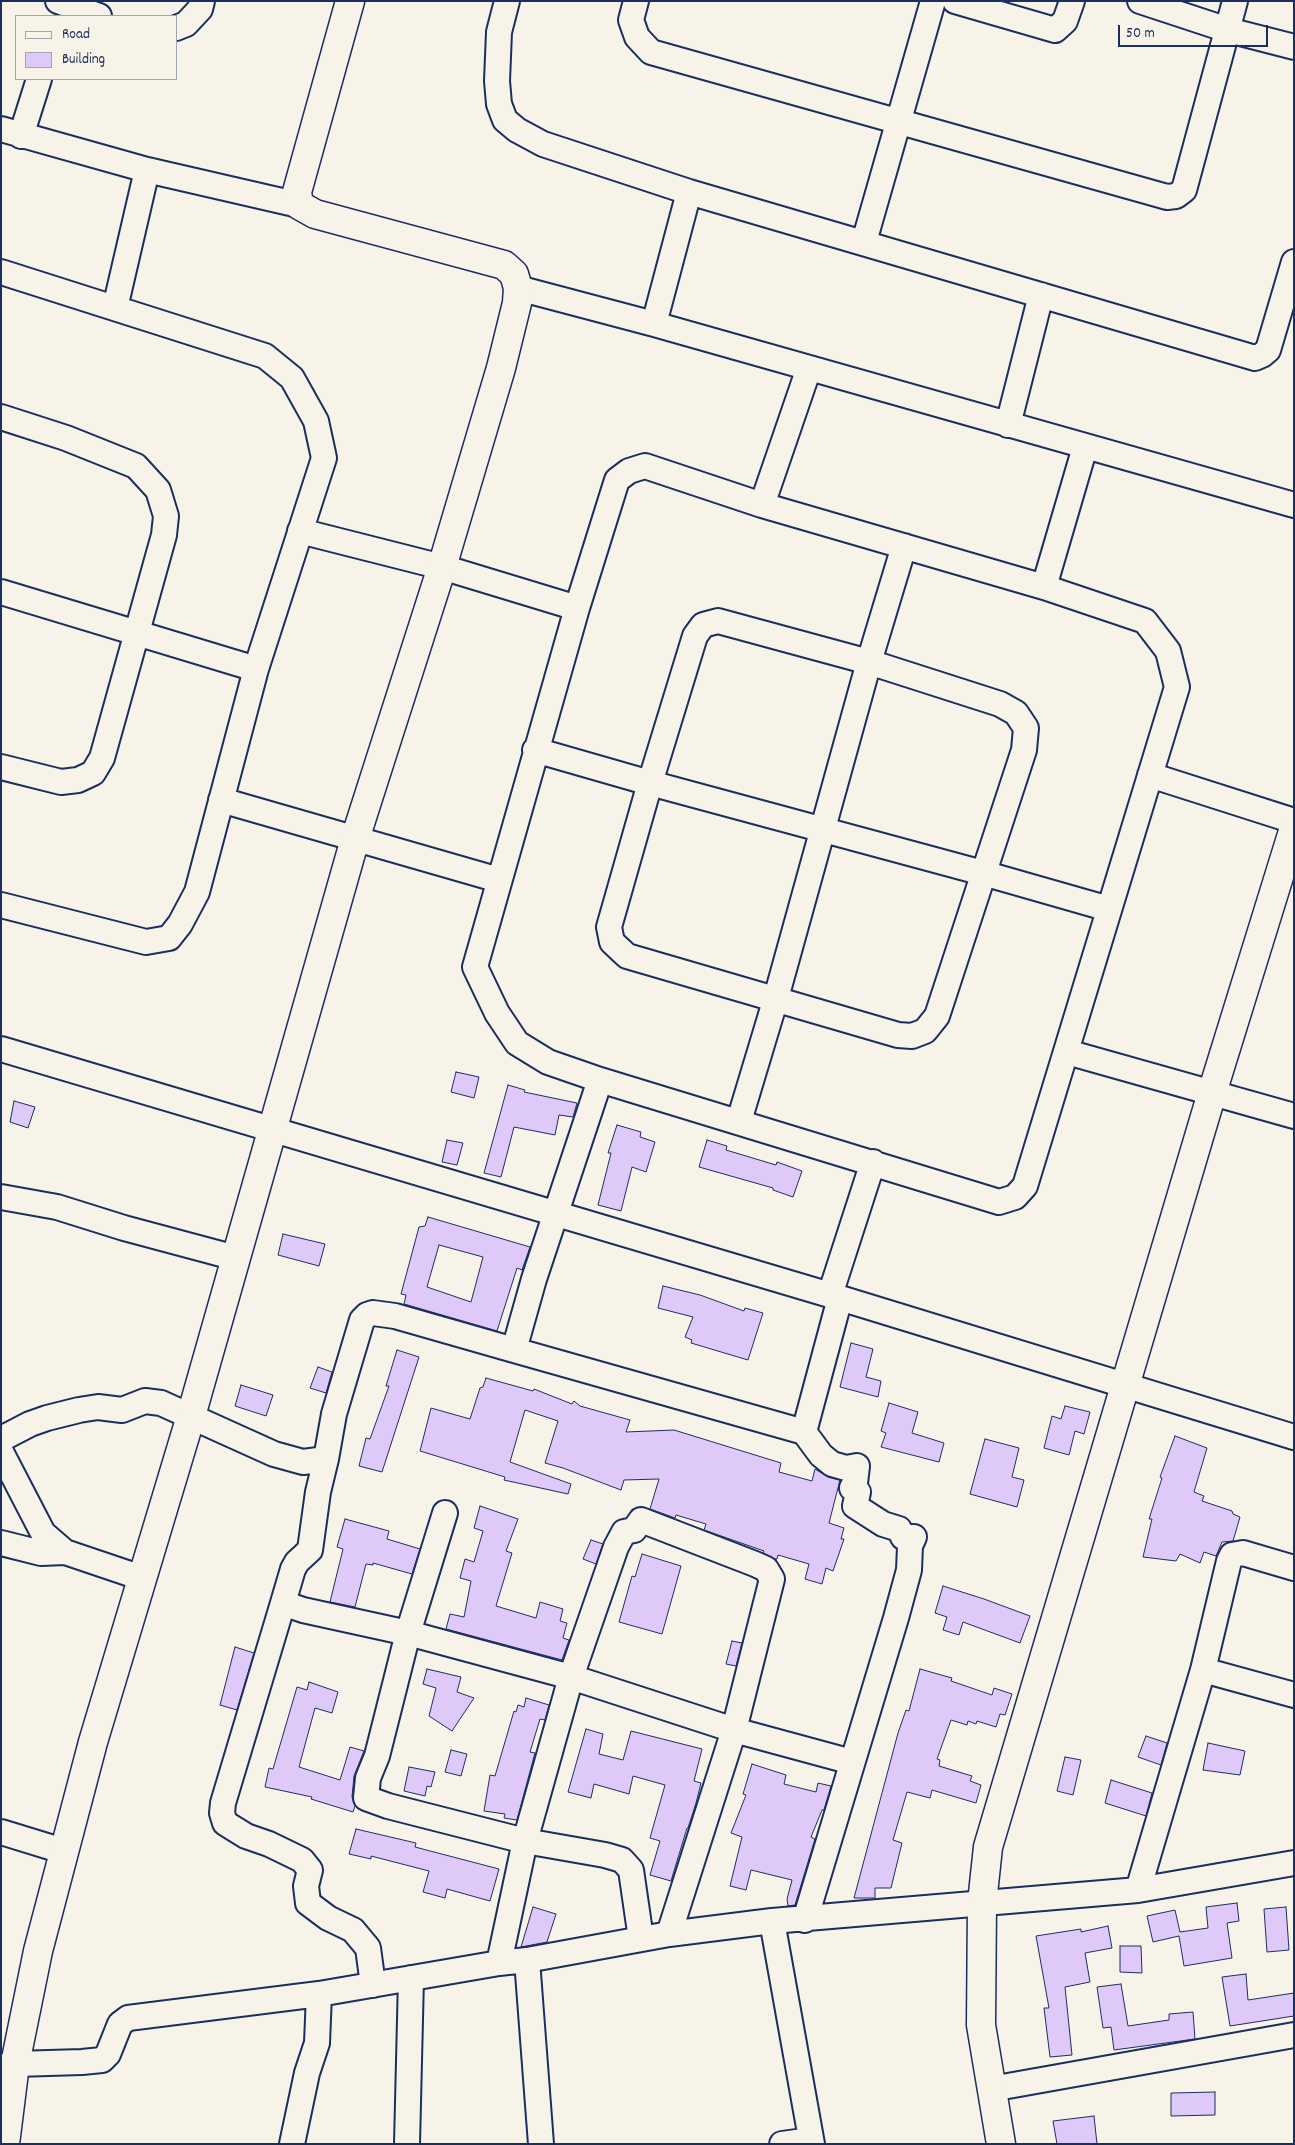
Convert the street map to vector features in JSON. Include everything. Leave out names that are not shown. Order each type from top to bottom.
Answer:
[{"type":"street","points":[[178,27],[186,24],[200,9],[202,1]]},
{"type":"street","points":[[299,204],[296,192],[350,1]]},
{"type":"street","points":[[507,1],[498,32],[497,81],[499,104],[505,120],[517,130],[543,144],[689,192],[1255,358],[1268,350],[1294,262]]},
{"type":"street","points":[[636,1],[631,20],[637,37],[651,52],[898,123],[1167,197],[1176,196],[1184,190],[1235,1]]},
{"type":"street","points":[[864,242],[933,1]]},
{"type":"street","points":[[955,1],[1055,30],[1065,21],[1072,1]]},
{"type":"street","points":[[1140,1],[1228,30],[1294,47]]},
{"type":"street","points":[[61,7],[94,15]]},
{"type":"street","points":[[5,2144],[8,2065],[93,1742],[191,1416],[355,839],[442,567],[501,368],[517,303],[518,288],[514,274],[504,265],[315,214],[299,204],[147,170],[11,132],[38,80]]},
{"type":"street","points":[[115,308],[147,170]]},
{"type":"street","points":[[654,324],[689,192]]},
{"type":"street","points":[[1,272],[266,356],[292,378],[316,420],[324,458],[256,669],[197,892],[180,924],[169,938],[146,942],[1,905]]},
{"type":"street","points":[[518,288],[654,324],[1294,506]]},
{"type":"street","points":[[1008,425],[1041,294]]},
{"type":"street","points":[[762,505],[809,368]]},
{"type":"street","points":[[1,417],[136,466],[158,490],[166,516],[164,535],[102,758],[93,773],[78,780],[60,782],[1,767]]},
{"type":"street","points":[[1044,587],[1085,446]]},
{"type":"street","points":[[646,466],[762,505],[904,546],[1044,587],[1145,622],[1168,651],[1177,687],[1067,1052],[1024,1186],[1015,1197],[999,1202],[600,1080],[548,1062],[517,1043],[497,1013],[475,967],[535,750],[616,480],[629,471],[646,466]]},
{"type":"street","points":[[300,530],[442,567],[577,608]]},
{"type":"street","points":[[739,1121],[776,998],[869,662],[904,546]]},
{"type":"street","points":[[1,592],[256,669]]},
{"type":"street","points":[[718,621],[869,662],[1000,704],[1016,713],[1026,728],[1024,750],[937,1016],[925,1031],[912,1036],[898,1035],[627,956],[612,942],[610,927],[650,784],[695,636],[703,625],[718,621]]},
{"type":"street","points":[[535,750],[650,784],[983,873],[1109,909]]},
{"type":"street","points":[[1150,775],[1294,821]]},
{"type":"street","points":[[222,800],[499,880]]},
{"type":"street","points":[[1001,2144],[981,2025],[982,1903],[988,1847],[1212,1093],[1294,828]]},
{"type":"street","points":[[1,1049],[835,1297],[1294,1437]]},
{"type":"street","points":[[1067,1052],[1294,1116]]},
{"type":"street","points":[[514,1350],[555,1213],[600,1080]]},
{"type":"street","points":[[804,1432],[835,1297],[873,1162]]},
{"type":"street","points":[[1,1197],[57,1207],[124,1228],[236,1258]]},
{"type":"street","points":[[373,1985],[368,1948],[353,1930],[328,1918],[308,1903],[306,1886],[310,1870],[302,1860],[269,1844],[246,1836],[225,1823],[222,1813],[223,1803],[293,1569],[297,1562],[310,1550],[318,1492],[334,1414],[362,1320],[372,1313],[395,1316],[804,1432],[821,1455],[832,1464],[846,1468],[857,1466],[855,1483],[852,1488],[858,1492],[855,1506],[883,1524],[899,1529],[903,1537],[914,1537],[910,1546],[909,1570],[805,1920]]},
{"type":"street","points":[[1,1440],[30,1424],[48,1418],[79,1410],[98,1408],[122,1410],[145,1401],[162,1403],[274,1454],[302,1462],[326,1458]]},
{"type":"street","points":[[1,1452],[43,1533],[65,1552],[142,1578]]},
{"type":"street","points":[[446,1513],[408,1633],[376,1756],[368,1778],[366,1798],[388,1806],[526,1840],[622,1860],[631,1870],[641,1939]]},
{"type":"street","points":[[499,1963],[526,1840],[571,1677],[616,1547],[624,1532],[634,1530],[641,1520],[726,1551],[766,1569],[772,1579],[734,1730],[668,1934]]},
{"type":"street","points":[[1,1543],[41,1554],[65,1552]]},
{"type":"street","points":[[1138,1890],[1203,1670],[1229,1561],[1232,1555],[1243,1553],[1294,1568]]},
{"type":"street","points":[[283,1603],[303,1610],[408,1633],[571,1677],[734,1730],[852,1762]]},
{"type":"street","points":[[1203,1670],[1294,1695]]},
{"type":"street","points":[[1,1832],[63,1851]]},
{"type":"street","points":[[8,2065],[102,2060],[108,2054],[120,2024],[128,2018],[319,1994],[499,1963],[527,1960],[668,1934],[772,1921],[805,1920],[1138,1890],[1294,1863]]},
{"type":"street","points":[[772,1921],[812,2142],[782,2144]]},
{"type":"street","points":[[527,1960],[541,2144]]},
{"type":"street","points":[[407,2144],[410,1978]]},
{"type":"street","points":[[292,2144],[305,2083],[317,2043],[319,1994]]},
{"type":"street","points":[[991,2089],[1294,2036]]},
{"type":"building","points":[[456,1072],[479,1077],[474,1098],[451,1092]]},
{"type":"building","points":[[508,1085],[525,1090],[524,1092],[577,1103],[573,1117],[559,1115],[555,1135],[514,1127],[501,1177],[484,1173]]},
{"type":"building","points":[[14,1101],[35,1107],[28,1128],[10,1122]]},
{"type":"building","points":[[617,1125],[641,1132],[640,1137],[655,1142],[646,1172],[632,1167],[621,1211],[598,1205],[611,1153],[608,1153]]},
{"type":"building","points":[[447,1140],[463,1143],[457,1165],[442,1162]]},
{"type":"building","points":[[707,1140],[727,1146],[726,1150],[776,1165],[777,1162],[802,1171],[793,1197],[773,1190],[773,1188],[699,1167]]},
{"type":"building","points":[[428,1217],[530,1247],[522,1270],[517,1268],[497,1331],[404,1304],[406,1295],[401,1294],[419,1227],[425,1226]],"holes":[[[439,1245],[483,1257],[471,1302],[427,1287]]]},
{"type":"building","points":[[283,1234],[325,1244],[319,1266],[278,1255]]},
{"type":"building","points":[[663,1286],[700,1295],[744,1311],[745,1308],[763,1313],[748,1360],[691,1343],[692,1340],[685,1337],[693,1317],[658,1308]]},
{"type":"building","points":[[851,1343],[873,1349],[866,1377],[881,1381],[878,1397],[840,1387]]},
{"type":"building","points":[[397,1350],[419,1357],[382,1472],[359,1466],[366,1438],[370,1439],[389,1386],[386,1386]]},
{"type":"building","points":[[318,1367],[332,1372],[326,1393],[310,1388]]},
{"type":"building","points":[[486,1378],[533,1391],[534,1389],[572,1404],[574,1401],[580,1406],[630,1420],[626,1432],[674,1430],[781,1463],[779,1472],[812,1481],[815,1469],[828,1477],[840,1480],[829,1523],[844,1528],[841,1539],[844,1539],[833,1571],[826,1568],[822,1584],[805,1579],[809,1564],[778,1555],[777,1559],[774,1559],[763,1553],[764,1551],[704,1530],[706,1524],[676,1515],[675,1518],[650,1509],[659,1479],[624,1480],[621,1490],[545,1463],[558,1421],[525,1410],[510,1462],[571,1484],[568,1494],[504,1480],[505,1477],[420,1451],[431,1408],[470,1419],[480,1388],[483,1387]]},
{"type":"building","points":[[241,1385],[273,1395],[266,1416],[235,1406]]},
{"type":"building","points":[[889,1403],[918,1412],[912,1433],[944,1443],[939,1462],[881,1447],[886,1433],[881,1431]]},
{"type":"building","points":[[1065,1406],[1090,1412],[1084,1434],[1075,1431],[1069,1455],[1044,1448],[1052,1416],[1061,1419]]},
{"type":"building","points":[[1175,1436],[1207,1448],[1194,1492],[1204,1496],[1202,1501],[1232,1511],[1233,1514],[1240,1517],[1233,1541],[1222,1542],[1216,1556],[1204,1552],[1200,1563],[1180,1554],[1176,1561],[1143,1557],[1152,1519],[1149,1519],[1162,1478],[1160,1477]]},
{"type":"building","points":[[985,1439],[1019,1448],[1012,1477],[1024,1480],[1017,1507],[970,1494]]},
{"type":"building","points":[[480,1506],[518,1519],[506,1551],[512,1553],[496,1606],[536,1618],[540,1602],[563,1609],[560,1621],[567,1623],[563,1638],[569,1640],[562,1660],[446,1629],[450,1614],[464,1617],[471,1581],[460,1578],[465,1559],[474,1562],[483,1531],[474,1528]]},
{"type":"building","points":[[345,1519],[389,1531],[387,1539],[420,1549],[412,1574],[373,1563],[373,1565],[366,1564],[355,1607],[330,1602],[343,1549],[337,1547]]},
{"type":"building","points":[[591,1540],[603,1544],[596,1564],[583,1559]]},
{"type":"building","points":[[642,1554],[681,1566],[662,1634],[619,1622],[632,1576],[635,1577]]},
{"type":"building","points":[[943,1586],[1030,1616],[1020,1643],[963,1622],[959,1635],[943,1630],[947,1617],[935,1613]]},
{"type":"building","points":[[732,1641],[742,1643],[736,1666],[726,1664]]},
{"type":"building","points":[[235,1647],[254,1653],[237,1710],[220,1705]]},
{"type":"building","points":[[427,1669],[461,1677],[457,1692],[474,1698],[452,1731],[429,1716],[436,1688],[423,1684]]},
{"type":"building","points":[[920,1669],[952,1678],[951,1681],[992,1695],[994,1688],[1012,1694],[1005,1715],[1000,1714],[996,1727],[977,1721],[976,1724],[968,1721],[967,1725],[951,1720],[937,1759],[940,1760],[939,1766],[972,1776],[970,1781],[981,1785],[976,1803],[932,1790],[930,1798],[907,1792],[893,1840],[902,1843],[891,1888],[875,1888],[875,1898],[854,1898],[898,1733],[906,1710],[909,1711]]},
{"type":"building","points":[[309,1682],[338,1692],[332,1713],[315,1708],[299,1767],[340,1780],[350,1747],[364,1751],[354,1776],[352,1797],[355,1806],[353,1812],[311,1799],[312,1797],[265,1787],[269,1768],[273,1769],[297,1687],[307,1690]]},
{"type":"building","points":[[526,1698],[549,1705],[545,1720],[540,1719],[530,1752],[535,1753],[517,1820],[504,1818],[505,1814],[484,1811],[490,1775],[495,1776],[514,1711],[516,1712],[518,1705],[524,1707]]},
{"type":"building","points":[[586,1729],[603,1734],[599,1754],[623,1760],[631,1731],[702,1749],[694,1781],[701,1783],[671,1881],[650,1875],[660,1841],[650,1838],[665,1785],[633,1776],[629,1794],[594,1784],[591,1798],[568,1792]]},
{"type":"building","points":[[1146,1736],[1167,1743],[1161,1765],[1138,1757]]},
{"type":"building","points":[[1208,1743],[1245,1751],[1240,1775],[1203,1770]]},
{"type":"building","points":[[451,1750],[467,1754],[461,1776],[445,1772]]},
{"type":"building","points":[[1065,1757],[1081,1760],[1073,1795],[1057,1791]]},
{"type":"building","points":[[752,1764],[786,1775],[784,1784],[816,1792],[818,1783],[831,1786],[824,1810],[822,1810],[811,1837],[815,1839],[795,1905],[788,1906],[787,1899],[792,1880],[751,1870],[746,1890],[730,1886],[742,1837],[731,1833],[746,1795],[743,1794]]},
{"type":"building","points":[[409,1767],[435,1772],[431,1787],[427,1786],[425,1796],[404,1791]]},
{"type":"building","points":[[1111,1780],[1152,1793],[1146,1816],[1105,1803]]},
{"type":"building","points":[[356,1829],[416,1843],[415,1847],[499,1869],[490,1901],[447,1889],[445,1898],[423,1892],[429,1871],[371,1856],[371,1859],[349,1854]]},
{"type":"building","points":[[1237,1903],[1239,1921],[1227,1923],[1232,1958],[1184,1966],[1179,1936],[1153,1942],[1147,1916],[1175,1910],[1180,1932],[1208,1928],[1206,1907]]},
{"type":"building","points":[[533,1907],[556,1914],[547,1942],[521,1947]]},
{"type":"building","points":[[1286,1907],[1289,1950],[1267,1952],[1264,1909]]},
{"type":"building","points":[[1108,1926],[1112,1948],[1085,1953],[1090,1982],[1065,1987],[1072,2055],[1050,2057],[1044,2008],[1049,2008],[1036,1936],[1081,1929],[1081,1932]]},
{"type":"building","points":[[1120,1946],[1141,1946],[1142,1973],[1120,1972]]},
{"type":"building","points":[[1246,1974],[1248,2000],[1294,1993],[1294,2016],[1230,2026],[1222,1977]]},
{"type":"building","points":[[1121,1984],[1128,2026],[1169,2020],[1169,2014],[1193,2012],[1195,2039],[1114,2050],[1111,2027],[1103,2028],[1097,1987]]},
{"type":"building","points":[[1215,2092],[1215,2115],[1171,2116],[1171,2093]]},
{"type":"building","points":[[1094,2116],[1097,2144],[1057,2144],[1053,2121]]}]
